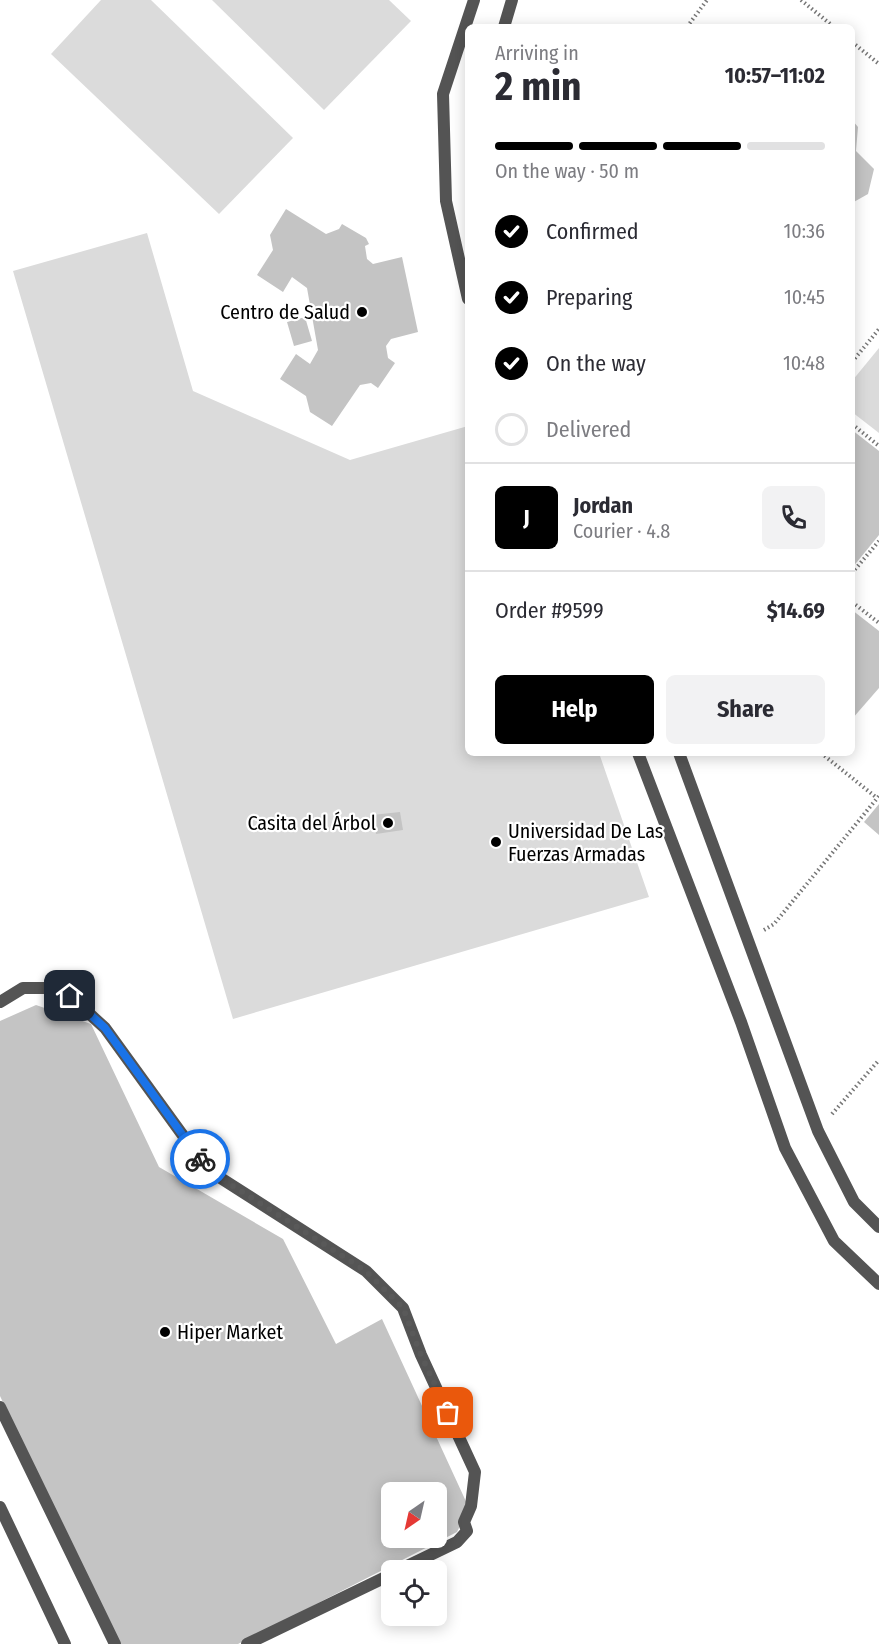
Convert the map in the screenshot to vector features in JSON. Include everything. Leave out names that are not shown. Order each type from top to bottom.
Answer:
[{"type":"lane","points":[[466,24],[474,0]]},
{"type":"lane","points":[[505,24],[512,0]]},
{"type":"lane","points":[[465,27],[443,94],[446,201],[465,286]]},
{"type":"lane","points":[[639,756],[741,1022],[785,1148],[834,1241],[879,1284]]},
{"type":"lane","points":[[680,756],[818,1131],[854,1202],[879,1227]]},
{"type":"lane","points":[[0,1002],[23,988],[51,988],[70,996],[105,1028],[208,1170],[366,1271],[403,1308],[421,1355],[475,1472],[471,1506],[464,1522],[466,1531],[457,1542],[420,1560]]},
{"type":"lane","points":[[0,1407],[115,1644]]},
{"type":"lane","points":[[0,1508],[65,1644]]},
{"type":"lane","points":[[247,1644],[381,1579]]},
{"type":"path","points":[[689,24],[707,0]]},
{"type":"path","points":[[801,0],[830,24]]},
{"type":"path","points":[[855,44],[879,64]]},
{"type":"path","points":[[855,358],[879,329]]},
{"type":"path","points":[[855,426],[879,446]]},
{"type":"path","points":[[855,569],[879,541]]},
{"type":"path","points":[[855,604],[879,623]]},
{"type":"path","points":[[748,940],[774,924],[878,797],[825,756]]},
{"type":"path","points":[[818,1131],[879,1060]]},
{"type":"shaded area","points":[[101,0],[151,0],[293,138],[219,214],[51,54]]},
{"type":"shaded area","points":[[212,0],[389,0],[411,21],[324,110]]},
{"type":"shaded area","points":[[147,233],[193,391],[350,460],[465,427],[465,756],[600,756],[649,897],[233,1019],[13,271]]},
{"type":"shaded area","points":[[879,348],[879,433],[855,414],[855,377]]},
{"type":"building","points":[[855,124],[858,127],[856,151],[874,169],[868,194],[855,201]]},
{"type":"building","name":"Centro de Salud","points":[[286,209],[326,234],[339,229],[342,224],[366,238],[369,244],[365,246],[367,259],[373,264],[402,257],[418,332],[391,339],[386,346],[388,358],[395,363],[378,388],[371,383],[360,385],[332,426],[310,412],[306,396],[280,379],[296,354],[310,364],[318,350],[307,288],[292,277],[283,292],[257,275],[273,250],[270,235]]},
{"type":"building","points":[[305,317],[312,341],[294,346],[287,322]]},
{"type":"building","points":[[855,432],[879,451],[879,535],[855,564]]},
{"type":"building","points":[[855,612],[879,631],[879,688],[855,716]]},
{"type":"building","points":[[879,804],[879,835],[864,822]]},
{"type":"building","name":"Casita del Árbol","points":[[400,812],[403,830],[376,834],[372,815]]},
{"type":"building","name":"Hiper Market","points":[[36,1005],[91,1024],[159,1167],[283,1239],[336,1344],[382,1319],[469,1508],[457,1532],[447,1537],[447,1482],[381,1482],[381,1548],[426,1548],[402,1560],[381,1560],[381,1571],[238,1644],[118,1644],[0,1396],[0,1021]]},
{"type":"way so far","points":[[200,1159],[208,1170],[366,1271],[403,1308],[421,1355],[448,1413]]},
{"type":"place","name":"Centro de Salud","points":[[362,312]]},
{"type":"place","name":"Casita del Árbol","points":[[388,823]]},
{"type":"place","name":"Universidad De Las Fuerzas Armadas","points":[[496,842]]},
{"type":"place","name":"Hiper Market","points":[[165,1332]]},
{"type":"route","points":[[70,996],[105,1028],[200,1159]]}]
